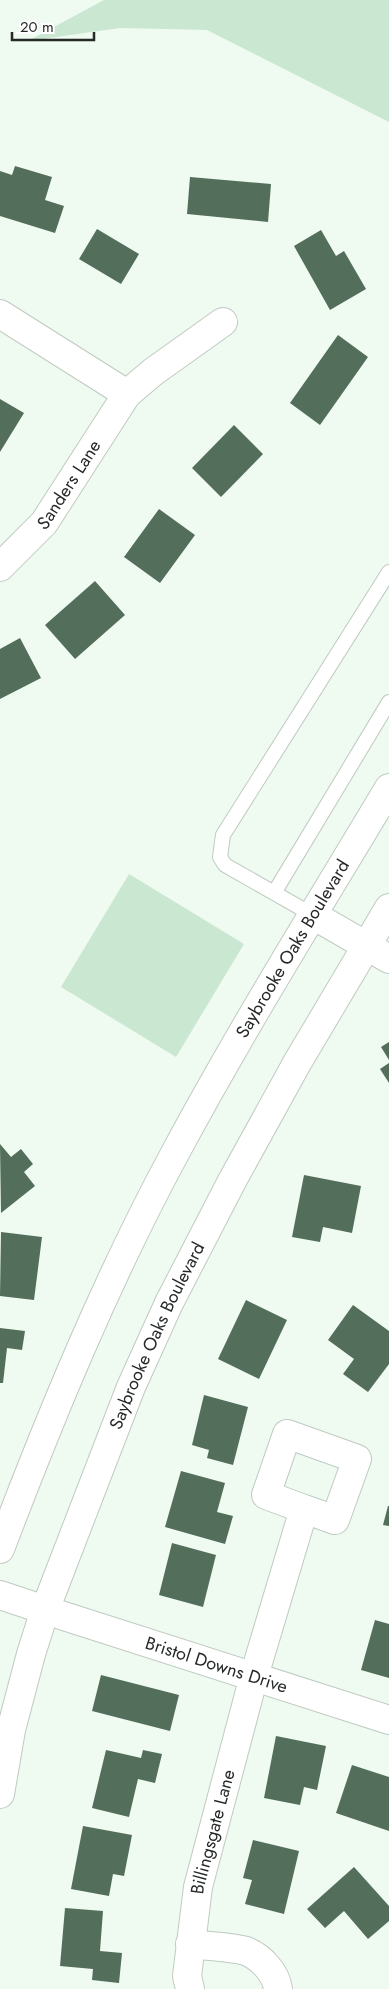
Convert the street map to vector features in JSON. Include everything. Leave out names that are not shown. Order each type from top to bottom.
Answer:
[{"type":"street","points":[[0,314],[127,394]]},
{"type":"street","name":"Sanders Lane","points":[[0,567],[44,523],[127,394],[153,372],[223,322]]},
{"type":"street","name":"Saybrooke Oaks Boulevard","points":[[0,1548],[34,1461],[118,1266],[173,1156],[270,986],[389,788]]},
{"type":"street","name":"Saybrooke Oaks Boulevard","points":[[0,1794],[11,1730],[45,1610],[131,1387],[169,1303],[232,1181],[297,1062],[378,953],[389,908]]},
{"type":"street","points":[[312,915],[378,953]]},
{"type":"street","name":"Billingsgate Lane","points":[[190,1989],[187,1976],[198,1887],[254,1676],[304,1509]]},
{"type":"street","name":"Bristol Downs Drive","points":[[0,1595],[389,1720]]},
{"type":"street","points":[[190,1944],[246,1951],[264,1962],[277,1980],[278,1989]]},
{"type":"lane","points":[[312,915],[225,865],[220,857],[223,835],[389,572]]},
{"type":"lane","points":[[274,893],[389,702]]},
{"type":"green space","points":[[104,0],[389,0],[389,122],[207,30],[120,28],[28,41]]},
{"type":"green space","points":[[129,874],[244,944],[176,1057],[61,987]]},
{"type":"building","points":[[15,166],[52,177],[45,200],[64,206],[55,233],[0,216],[0,171],[12,175]]},
{"type":"building","points":[[190,177],[271,184],[268,222],[187,214]]},
{"type":"building","points":[[97,229],[139,254],[121,284],[79,259]]},
{"type":"building","points":[[321,230],[336,256],[344,251],[366,289],[330,310],[294,246]]},
{"type":"building","points":[[338,335],[368,357],[320,425],[290,403]]},
{"type":"building","points":[[0,399],[24,413],[0,452]]},
{"type":"building","points":[[234,425],[263,454],[221,497],[192,468]]},
{"type":"building","points":[[159,509],[195,535],[160,583],[124,557]]},
{"type":"building","points":[[95,581],[125,615],[75,659],[45,625]]},
{"type":"building","points":[[20,638],[41,678],[0,699],[0,649]]},
{"type":"building","points":[[389,1042],[389,1060],[381,1047]]},
{"type":"building","points":[[389,1063],[389,1083],[380,1069]]},
{"type":"building","points":[[0,1144],[11,1157],[21,1149],[33,1164],[24,1172],[35,1186],[1,1213]]},
{"type":"building","points":[[304,1175],[361,1186],[352,1233],[323,1227],[320,1242],[292,1237]]},
{"type":"building","points":[[1,1232],[42,1237],[34,1300],[0,1296]]},
{"type":"building","points":[[246,1300],[287,1320],[259,1379],[218,1359]]},
{"type":"building","points":[[353,1305],[389,1331],[389,1364],[368,1392],[343,1374],[354,1359],[328,1340]]},
{"type":"building","points":[[0,1328],[25,1331],[22,1350],[7,1348],[3,1383],[0,1383]]},
{"type":"building","points":[[204,1395],[248,1407],[233,1465],[207,1458],[209,1450],[192,1445]]},
{"type":"building","points":[[181,1471],[225,1483],[217,1512],[233,1516],[225,1544],[165,1527]]},
{"type":"building","points":[[389,1506],[389,1526],[383,1525]]},
{"type":"building","points":[[172,1543],[216,1555],[203,1607],[159,1595]]},
{"type":"building","points":[[375,1620],[389,1624],[389,1678],[361,1670]]},
{"type":"building","points":[[101,1675],[179,1695],[170,1731],[92,1711]]},
{"type":"building","points":[[276,1736],[326,1746],[317,1790],[304,1787],[300,1805],[264,1798]]},
{"type":"building","points":[[106,1750],[141,1758],[143,1750],[162,1754],[155,1783],[138,1779],[129,1817],[92,1808]]},
{"type":"building","points":[[352,1765],[389,1777],[389,1831],[336,1813]]},
{"type":"building","points":[[83,1826],[132,1835],[124,1876],[113,1874],[109,1896],[71,1889]]},
{"type":"building","points":[[253,1840],[299,1851],[284,1914],[245,1904],[252,1880],[243,1878]]},
{"type":"building","points":[[354,1867],[389,1906],[389,1921],[368,1939],[344,1911],[325,1928],[307,1909]]},
{"type":"building","points":[[65,1908],[103,1911],[100,1951],[122,1953],[119,1983],[92,1980],[93,1969],[60,1966]]}]
